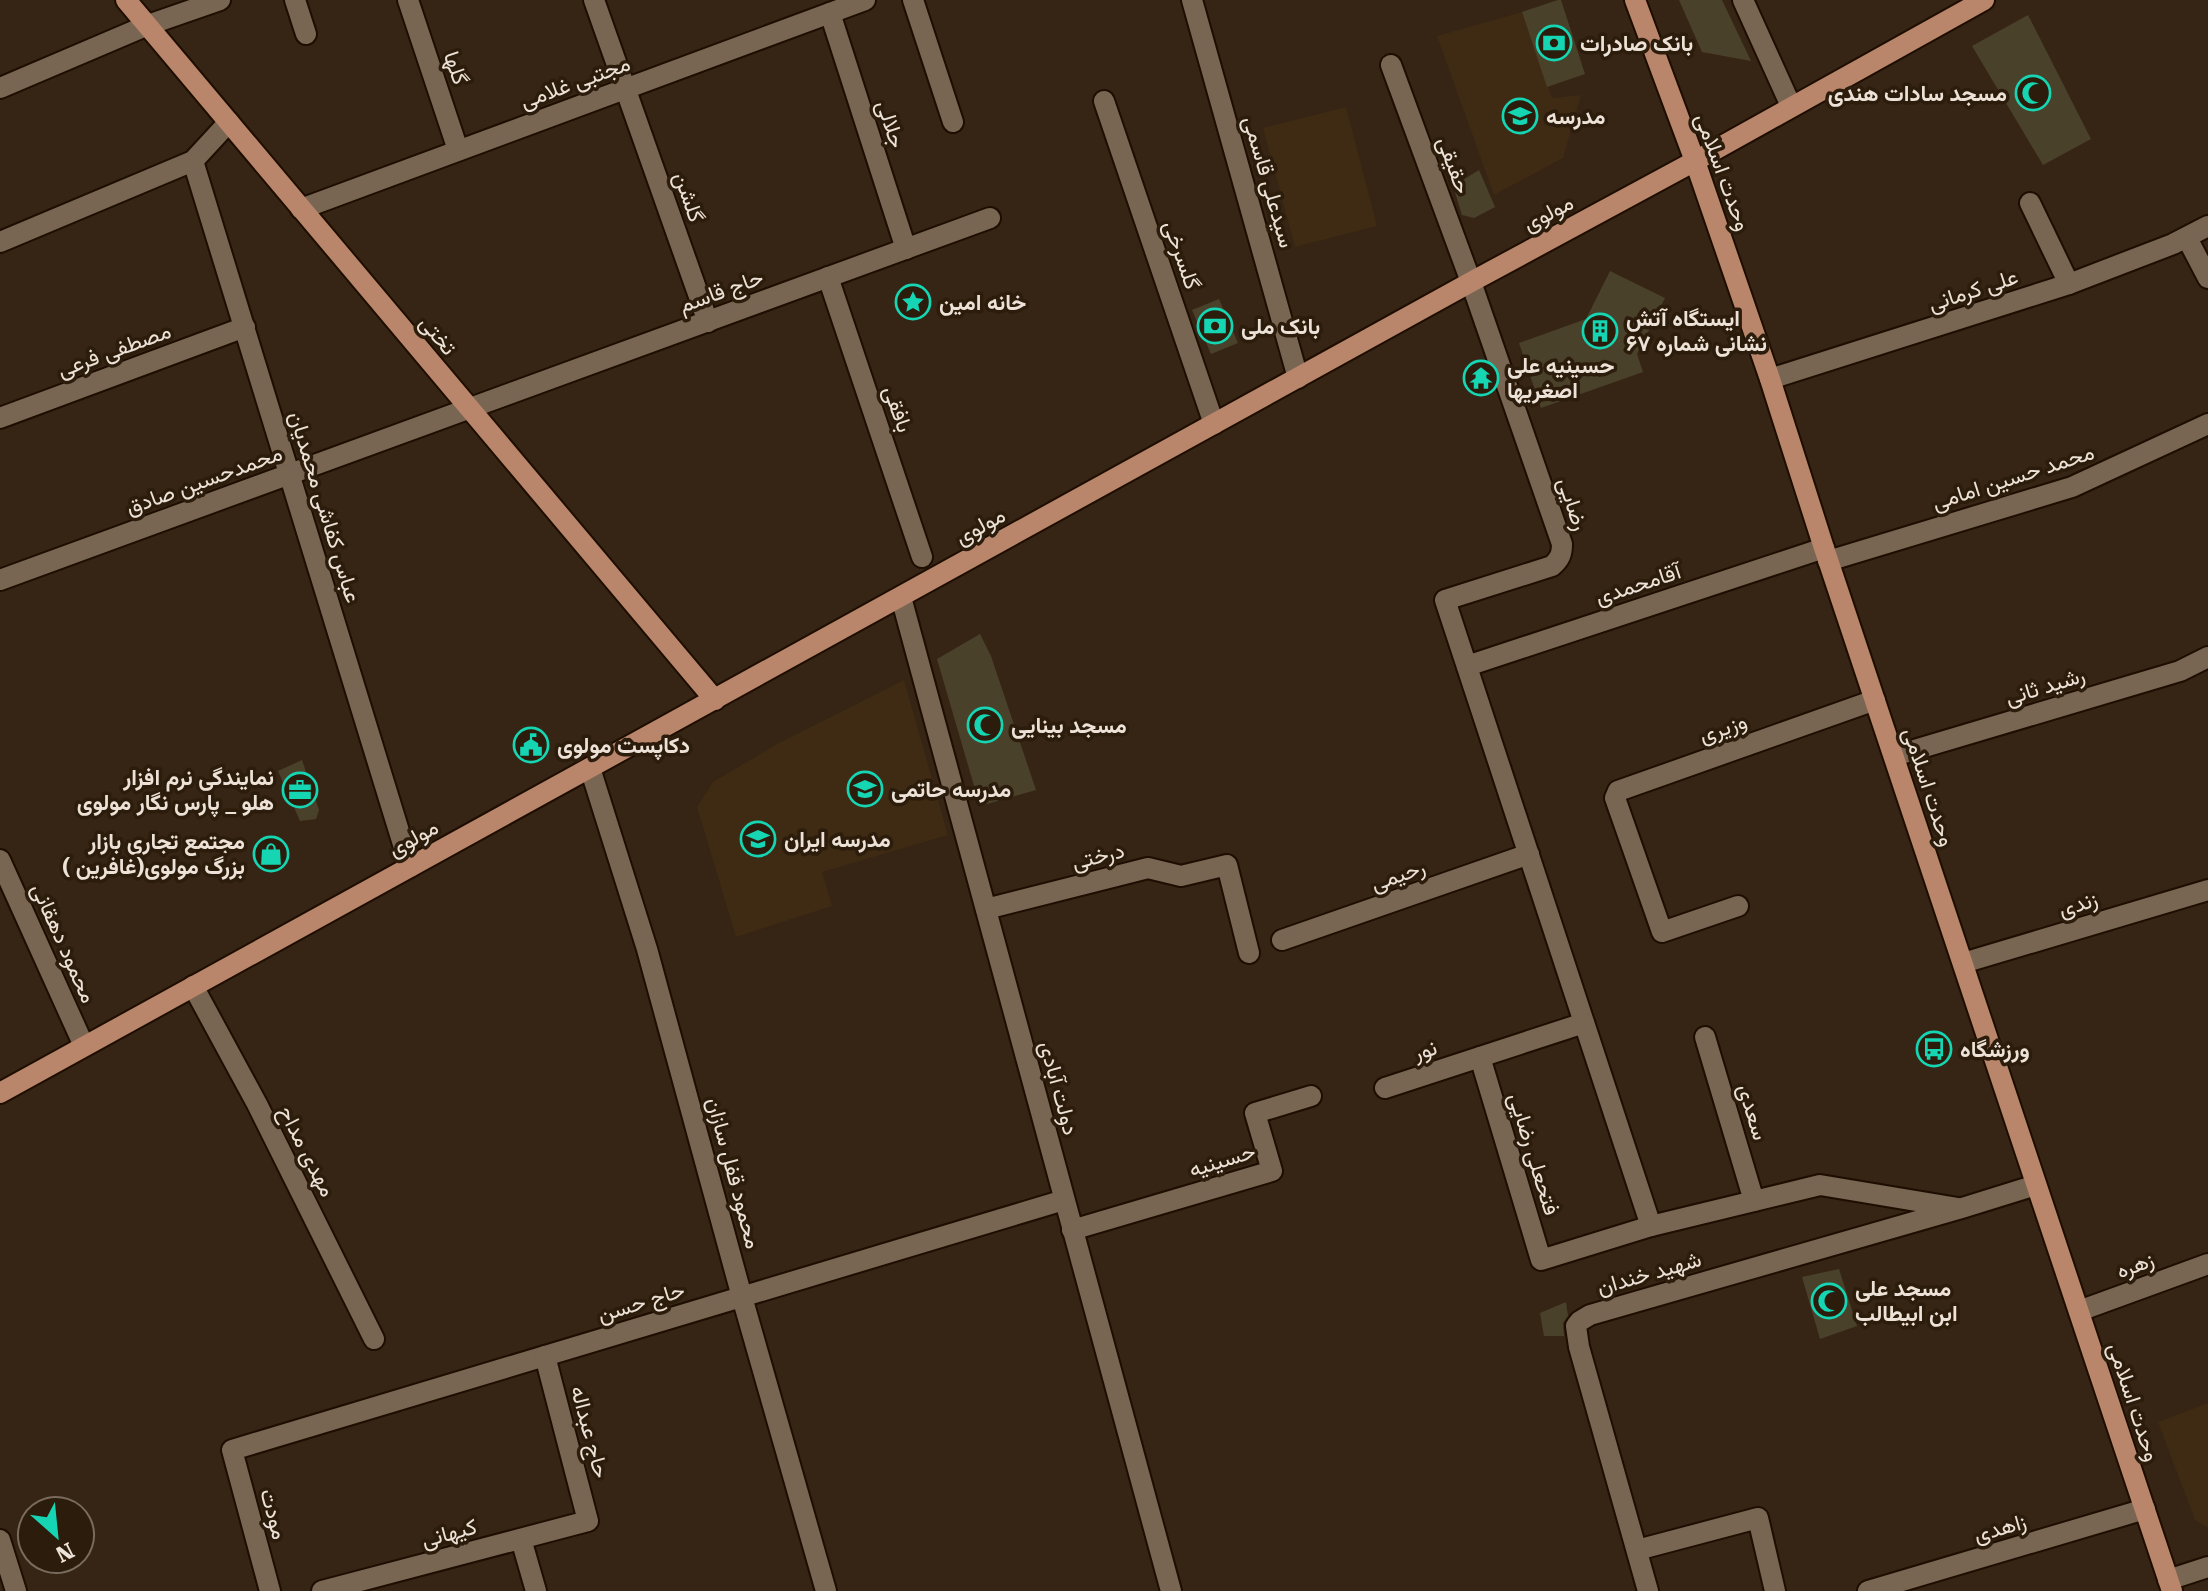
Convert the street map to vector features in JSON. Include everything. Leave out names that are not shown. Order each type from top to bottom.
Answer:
[{"type":"main road","name":"تختی","points":[[126,0],[715,700]]},
{"type":"main road","name":"وحدت اسلامی","points":[[1635,0],[1695,161],[1770,379],[2170,1586]]},
{"type":"main road","name":"مولوی","points":[[0,1093],[1984,0]]},
{"type":"street","points":[[0,88],[148,25],[220,0]]},
{"type":"street","points":[[295,0],[306,34]]},
{"type":"street","name":"گلها","points":[[408,0],[458,150]]},
{"type":"street","name":"گلشن","points":[[594,0],[708,322]]},
{"type":"street","name":"مجتبی غلامی","points":[[301,209],[865,0]]},
{"type":"street","points":[[913,0],[953,122]]},
{"type":"street","name":"سیدعلی قاسمی","points":[[1192,0],[1298,378]]},
{"type":"street","points":[[1743,0],[1791,106]]},
{"type":"street","name":"جلالی","points":[[830,13],[906,249]]},
{"type":"street","name":"حقیقی","points":[[1391,65],[1471,282]]},
{"type":"street","name":"گلسرخی","points":[[1104,101],[1214,424]]},
{"type":"street","points":[[0,242],[193,161],[229,122]]},
{"type":"street","name":"عباس کفاشی محمدیان","points":[[193,161],[410,867]]},
{"type":"street","points":[[2030,203],[2069,284]]},
{"type":"street","name":"حاج قاسم","points":[[469,409],[990,218]]},
{"type":"street","name":"علی کرمانی","points":[[1770,379],[2069,284],[2187,238],[2208,226]]},
{"type":"street","points":[[2187,238],[2208,278]]},
{"type":"street","name":"بافقی","points":[[828,277],[922,557]]},
{"type":"street","name":"رضایی","points":[[1467,666],[1445,600],[1552,566],[1562,552],[1562,544],[1471,282]]},
{"type":"street","name":"مصطفی فرعی","points":[[0,418],[245,327]]},
{"type":"street","name":"محمدحسین صادق","points":[[0,580],[469,409]]},
{"type":"street","name":"محمد حسین امامی","points":[[1826,554],[2072,487],[2208,424]]},
{"type":"street","name":"آقامحمدی","points":[[1467,666],[1826,554]]},
{"type":"street","name":"دولت آبادی","points":[[901,597],[1171,1591]]},
{"type":"street","name":"رشید ثانی","points":[[1894,756],[2180,671],[2208,657]]},
{"type":"street","points":[[1467,666],[1651,1226]]},
{"type":"street","name":"وزیری","points":[[1738,906],[1662,932],[1615,798],[1618,791],[1875,700]]},
{"type":"street","name":"محمود قفل سازان","points":[[590,768],[647,949],[826,1591]]},
{"type":"street","name":"رحیمی","points":[[1282,940],[1529,854]]},
{"type":"street","name":"محمود دهقانی","points":[[0,860],[84,1046]]},
{"type":"street","name":"درختی","points":[[986,909],[1148,868],[1181,876],[1227,865],[1249,953]]},
{"type":"street","name":"زندی","points":[[1963,963],[2208,890]]},
{"type":"street","name":"مهدی مداح","points":[[193,986],[257,1104],[374,1339]]},
{"type":"street","points":[[1480,1057],[1584,1023]]},
{"type":"street","name":"سعدی","points":[[1705,1037],[1754,1201]]},
{"type":"street","name":"نور","points":[[1385,1088],[1480,1057]]},
{"type":"street","name":"فتحعلی رضایی","points":[[1480,1057],[1541,1260],[1651,1226],[1820,1185],[1962,1208]]},
{"type":"street","name":"حسینیه","points":[[1072,1230],[1272,1171],[1255,1113],[1311,1096]]},
{"type":"street","name":"شهید خندان","points":[[1648,1591],[1579,1347],[1576,1326],[1580,1321],[1590,1315],[2036,1185]]},
{"type":"street","name":"حاج حسن","points":[[232,1450],[1064,1200]]},
{"type":"street","name":"زهره","points":[[2079,1311],[2208,1264]]},
{"type":"street","name":"حاج عبداله","points":[[545,1356],[588,1521]]},
{"type":"street","name":"مودت","points":[[232,1450],[270,1591]]},
{"type":"street","name":"زاهدی","points":[[1868,1591],[2145,1509]]},
{"type":"street","points":[[1637,1550],[1758,1518],[1775,1591]]},
{"type":"street","name":"کیهانی","points":[[322,1591],[365,1586],[588,1521]]},
{"type":"street","points":[[521,1539],[536,1591]]},
{"type":"street","points":[[0,1540],[10,1587]]},
{"type":"street","points":[[2170,1586],[2208,1567]]},
{"type":"shaded area","name":"مدرسه","points":[[1522,12],[1552,98],[1581,95],[1563,158],[1494,195],[1437,36]]},
{"type":"shaded area","points":[[1346,107],[1377,226],[1295,247],[1263,128]]},
{"type":"shaded area","points":[[904,680],[948,835],[822,872],[832,906],[736,937],[697,807],[713,782],[779,743]]},
{"type":"shaded area","points":[[2208,1403],[2208,1528],[2195,1520],[2158,1422]]},
{"type":"building","name":"بانک صادرات","points":[[1561,0],[1585,74],[1547,87],[1522,12]]},
{"type":"building","name":"بانک صادرات","points":[[1679,0],[1722,0],[1751,61],[1702,52]]},
{"type":"building","name":"مسجد سادات هندی","points":[[2028,15],[2091,139],[2043,165],[1972,46]]},
{"type":"building","points":[[1479,170],[1495,207],[1474,218],[1462,215],[1453,186]]},
{"type":"building","name":"ایستگاه آتش نشانی شماره ۶۷","points":[[1610,271],[1665,298],[1637,354],[1643,372],[1541,408],[1519,343],[1586,319]]},
{"type":"building","name":"بانک ملی","points":[[1219,299],[1238,343],[1211,354],[1192,310]]},
{"type":"building","name":"مسجد بینایی","points":[[980,634],[991,656],[1036,790],[980,806],[937,659]]},
{"type":"building","name":"نمایندگی نرم افزار هلو _ پارس نگار مولوی","points":[[302,760],[319,810],[316,819],[300,821],[278,771]]},
{"type":"building","name":"مسجد علی ابن ابیطالب","points":[[1839,1269],[1857,1326],[1820,1339],[1802,1277]]},
{"type":"building","points":[[1566,1302],[1568,1316],[1563,1323],[1564,1336],[1544,1336],[1540,1313]]},
{"type":"place","name":"بانک صادرات","points":[[1554,43]]},
{"type":"place","name":"مسجد سادات هندی","points":[[2033,93]]},
{"type":"place","name":"مدرسه","points":[[1520,116]]},
{"type":"place","name":"خانه امین","points":[[913,302]]},
{"type":"place","name":"بانک ملی","points":[[1215,326]]},
{"type":"place","name":"ایستگاه آتش نشانی شماره ۶۷","points":[[1600,331]]},
{"type":"place","name":"حسینیه علی اصغریها","points":[[1481,378]]},
{"type":"place","name":"مسجد بینایی","points":[[985,725]]},
{"type":"place","name":"دکاپست مولوی","points":[[531,745]]},
{"type":"place","name":"مدرسه حاتمی","points":[[865,789]]},
{"type":"place","name":"نمایندگی نرم افزار هلو _ پارس نگار مولوی","points":[[300,790]]},
{"type":"place","name":"مدرسه ایران","points":[[758,839]]},
{"type":"place","name":"مجتمع تجاری بازار بزرگ مولوی(غافرین )","points":[[271,854]]},
{"type":"place","name":"ورزشگاه","points":[[1934,1049]]},
{"type":"place","name":"مسجد علی ابن ابیطالب","points":[[1829,1301]]}]
